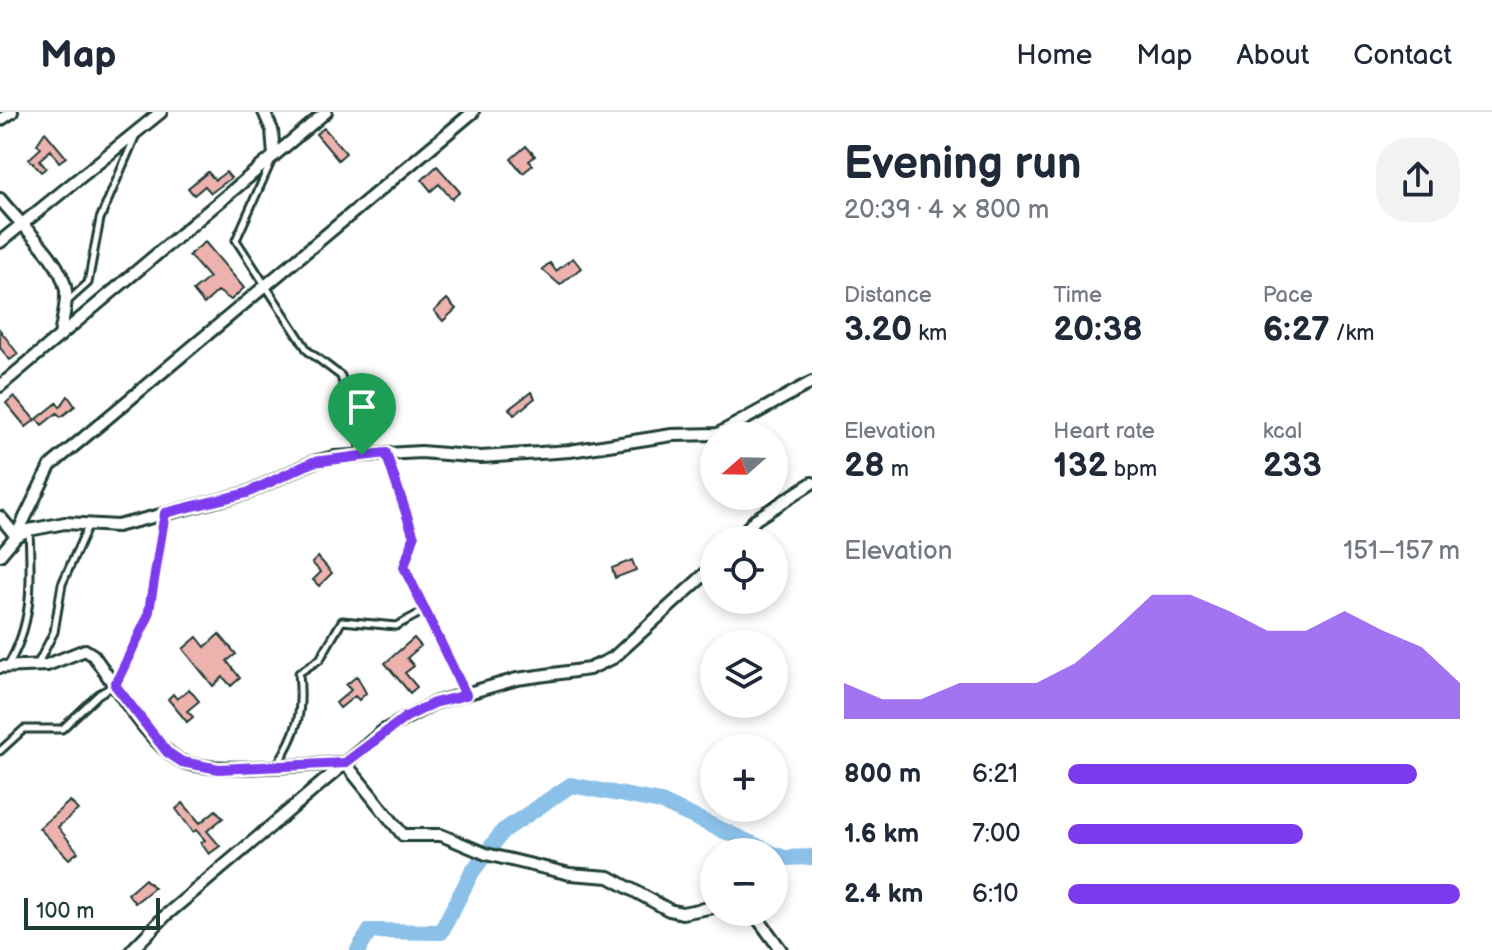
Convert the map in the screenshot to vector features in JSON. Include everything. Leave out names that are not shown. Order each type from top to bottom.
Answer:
[{"type":"street","points":[[0,120],[12,112]]},
{"type":"street","points":[[264,112],[272,130],[274,156]]},
{"type":"street","points":[[0,386],[326,112]]},
{"type":"street","points":[[0,555],[16,536],[50,466],[473,112]]},
{"type":"street","points":[[0,242],[155,114]]},
{"type":"street","points":[[0,199],[20,226],[53,258],[66,292],[60,336]]},
{"type":"street","points":[[16,536],[29,530],[65,523],[117,526],[247,493],[313,462],[386,453],[421,452],[481,457],[570,451],[672,435],[718,434],[812,382]]},
{"type":"street","points":[[749,526],[812,483]]},
{"type":"street","points":[[0,517],[16,536]]},
{"type":"street","points":[[132,950],[165,916],[345,763],[406,717],[434,703],[517,679],[589,669],[613,658],[700,579]]},
{"type":"street","points":[[4,668],[37,666],[85,650],[152,736],[182,762],[219,769],[345,763]]},
{"type":"street","points":[[345,763],[403,835],[441,835],[486,854],[570,874],[609,877],[669,910],[682,913],[700,910]]},
{"type":"street","points":[[763,926],[781,950]]},
{"type":"lane","points":[[64,304],[88,283],[100,219],[138,131]]},
{"type":"lane","points":[[274,156],[236,240],[308,351],[341,376],[354,412],[362,455]]},
{"type":"lane","points":[[386,453],[414,537],[404,567],[466,695]]},
{"type":"lane","points":[[0,751],[24,729],[62,729],[99,694],[115,685],[148,617],[165,513]]},
{"type":"lane","points":[[37,666],[54,632],[62,584],[88,526]]},
{"type":"lane","points":[[4,668],[22,642],[28,618],[29,530]]},
{"type":"lane","points":[[277,765],[296,734],[302,699],[299,673],[320,659],[342,621],[396,626],[424,611]]},
{"type":"building","points":[[324,128],[346,153],[338,160],[316,134]]},
{"type":"building","points":[[45,132],[66,157],[59,162],[51,150],[39,160],[46,168],[41,172],[29,159],[41,148],[37,144]]},
{"type":"building","points":[[526,146],[535,156],[529,161],[533,165],[523,173],[511,159]]},
{"type":"building","points":[[437,166],[460,192],[452,199],[439,184],[431,191],[422,180]]},
{"type":"building","points":[[208,172],[215,180],[226,172],[231,178],[211,193],[205,186],[194,195],[188,188]]},
{"type":"building","points":[[205,242],[244,288],[231,300],[218,291],[204,304],[193,291],[209,278],[189,255]]},
{"type":"building","points":[[573,258],[581,268],[560,285],[542,269],[550,263],[556,271]]},
{"type":"building","points":[[447,299],[456,309],[443,321],[434,311]]},
{"type":"building","points":[[0,330],[18,354],[10,360],[0,348]]},
{"type":"building","points":[[531,392],[535,398],[514,415],[509,409]]},
{"type":"building","points":[[14,396],[35,420],[26,427],[6,403]]},
{"type":"building","points":[[68,396],[75,406],[61,417],[57,413],[42,425],[37,419],[57,403],[60,407]]},
{"type":"building","points":[[318,557],[332,573],[319,586],[313,580],[321,572],[312,563]]},
{"type":"building","points":[[632,560],[636,570],[615,578],[612,568]]},
{"type":"building","points":[[219,634],[236,654],[227,661],[240,678],[231,686],[223,677],[213,686],[183,649],[197,637],[205,647]]},
{"type":"building","points":[[414,638],[421,646],[407,658],[414,666],[405,673],[417,687],[410,693],[385,663]]},
{"type":"building","points":[[357,676],[366,693],[359,700],[355,696],[340,708],[336,703],[351,690],[346,685]]},
{"type":"building","points":[[189,689],[199,701],[187,711],[193,717],[187,722],[168,699],[173,694],[177,699]]},
{"type":"building","points":[[70,801],[78,810],[58,827],[78,852],[69,859],[39,828]]},
{"type":"building","points":[[183,803],[200,823],[216,810],[223,818],[207,831],[220,846],[209,854],[201,843],[205,840],[196,830],[193,832],[176,809]]},
{"type":"building","points":[[145,879],[154,888],[135,903],[128,894]]},
{"type":"waterway","points":[[358,950],[370,931],[441,932],[472,872],[503,831],[571,785],[661,802],[739,838]]},
{"type":"waterway","points":[[788,858],[812,857]]},
{"type":"route","points":[[386,453],[414,537],[404,567],[466,695],[434,703],[406,717],[383,731],[345,763],[219,769],[182,762],[152,736],[115,685],[148,617],[165,513],[247,493],[313,462],[362,455],[386,453]]}]
